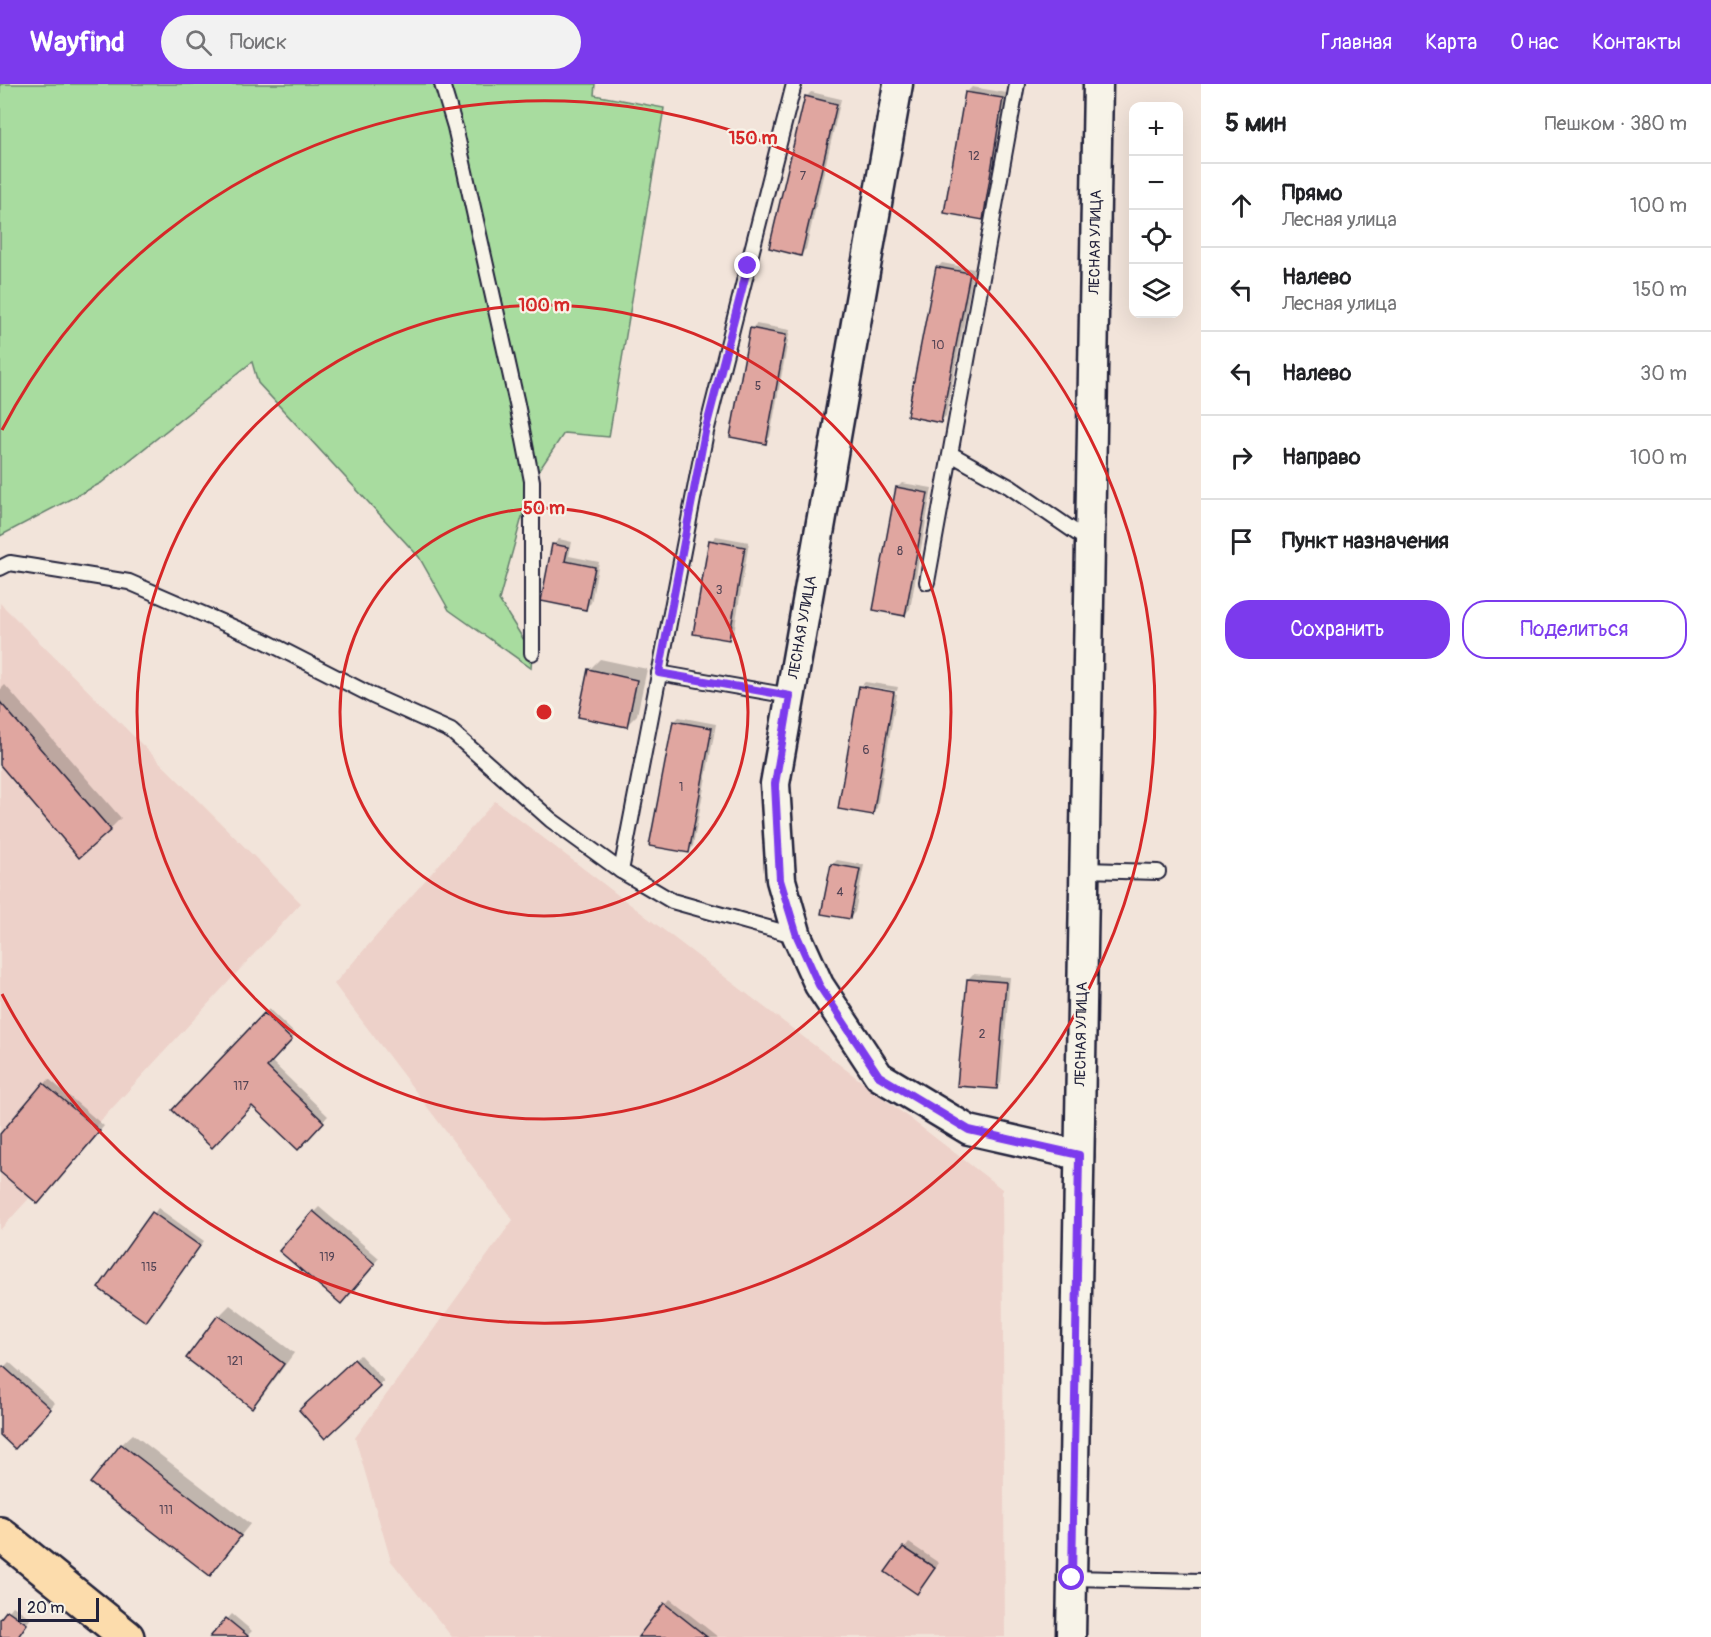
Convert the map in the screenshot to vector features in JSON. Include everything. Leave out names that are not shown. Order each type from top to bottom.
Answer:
[{"type":"highway","points":[[0,1534],[127,1637]]},
{"type":"street","name":"ЛЕСНАЯ УЛИЦА","points":[[898,84],[775,784],[780,880],[797,936],[819,985],[879,1076],[969,1130],[1079,1155]]},
{"type":"street","name":"ЛЕСНАЯ УЛИЦА","points":[[1071,1637],[1098,84]]},
{"type":"lane","points":[[442,84],[455,127],[518,404],[532,481],[532,653]]},
{"type":"lane","points":[[621,871],[705,432],[794,84]]},
{"type":"lane","points":[[927,582],[1017,84]]},
{"type":"lane","points":[[951,454],[1010,487],[1090,542]]},
{"type":"lane","points":[[0,568],[10,562],[129,582],[265,641],[373,696],[451,731],[551,820],[621,871],[672,901],[797,936]]},
{"type":"lane","points":[[659,673],[790,696]]},
{"type":"lane","points":[[1084,870],[1158,872]]},
{"type":"lane","points":[[1072,1578],[1201,1581]]},
{"type":"shaded area","points":[[0,603],[301,903],[0,1230]]},
{"type":"shaded area","points":[[495,801],[1002,1189],[1005,1637],[452,1637],[391,1561],[355,1438],[513,1220],[334,984]]},
{"type":"green space","points":[[0,84],[595,84],[594,95],[664,108],[609,437],[564,433],[532,481],[499,600],[532,653],[531,668],[449,610],[419,557],[258,383],[252,362],[101,483],[0,536]]},
{"type":"building","points":[[965,92],[1003,98],[983,220],[944,213]]},
{"type":"building","points":[[805,96],[837,104],[801,256],[769,248]]},
{"type":"building","points":[[936,267],[970,273],[941,423],[907,416]]},
{"type":"building","points":[[750,328],[786,335],[766,444],[730,437]]},
{"type":"building","points":[[896,487],[928,493],[905,616],[873,610]]},
{"type":"building","points":[[709,540],[745,547],[729,640],[693,634]]},
{"type":"building","points":[[552,544],[568,547],[565,561],[595,567],[586,610],[541,601]]},
{"type":"building","points":[[588,669],[637,680],[627,727],[578,717]]},
{"type":"building","points":[[859,686],[894,692],[873,815],[838,809]]},
{"type":"building","points":[[0,702],[111,830],[79,858],[0,765]]},
{"type":"building","points":[[673,721],[712,728],[689,853],[649,846]]},
{"type":"building","points":[[831,864],[860,869],[850,919],[821,914]]},
{"type":"building","points":[[967,979],[1006,982],[997,1089],[957,1086]]},
{"type":"building","points":[[264,1013],[292,1040],[267,1067],[324,1122],[298,1150],[252,1106],[212,1148],[172,1110]]},
{"type":"building","points":[[43,1083],[100,1131],[38,1204],[0,1172],[0,1134]]},
{"type":"building","points":[[313,1211],[375,1264],[341,1304],[279,1251]]},
{"type":"building","points":[[152,1212],[200,1246],[146,1322],[98,1288]]},
{"type":"building","points":[[218,1315],[284,1364],[252,1408],[186,1358]]},
{"type":"building","points":[[354,1359],[381,1387],[325,1439],[299,1410]]},
{"type":"building","points":[[3,1366],[51,1409],[15,1449],[0,1435],[0,1369]]},
{"type":"building","points":[[121,1444],[241,1536],[210,1576],[90,1483]]},
{"type":"building","points":[[903,1547],[935,1568],[917,1594],[885,1572]]},
{"type":"building","points":[[664,1603],[707,1637],[638,1637]]},
{"type":"building","points":[[7,1610],[27,1624],[18,1637],[0,1637],[0,1619]]},
{"type":"building","points":[[226,1618],[248,1636],[210,1637]]},
{"type":"route","points":[[748,266],[705,432],[659,673],[790,696],[775,784],[780,880],[797,936],[819,985],[879,1076],[969,1130],[1079,1155],[1072,1578]]}]
